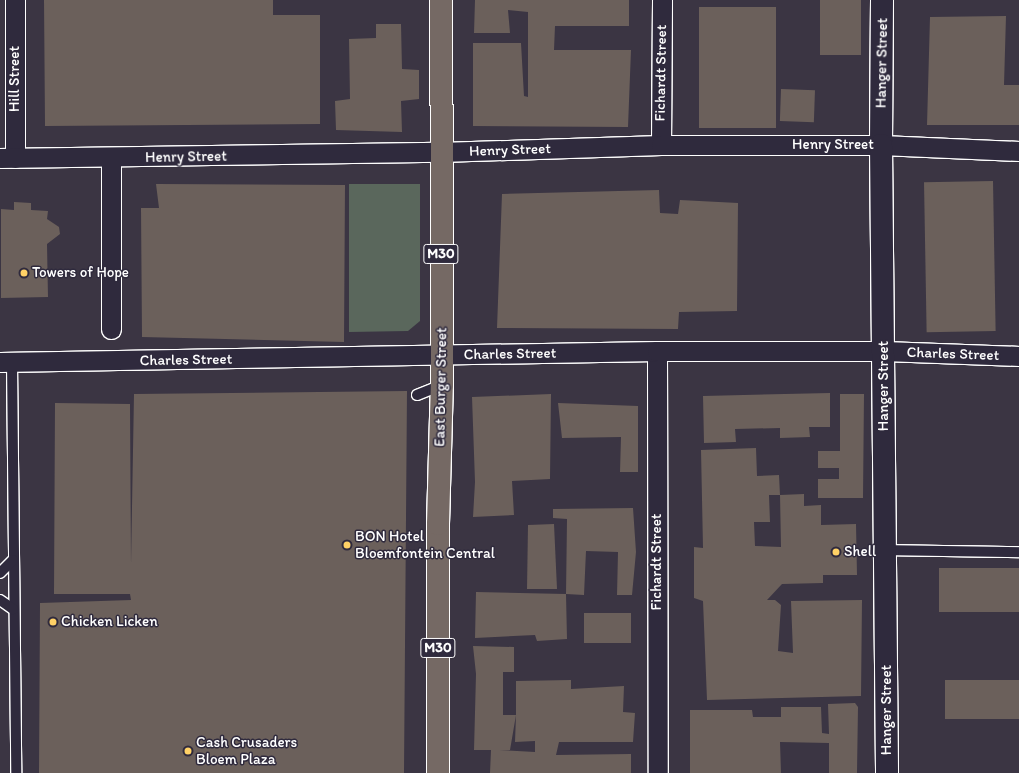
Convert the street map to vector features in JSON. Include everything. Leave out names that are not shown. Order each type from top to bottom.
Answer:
[{"type":"main road","name":"East Burger Street","points":[[438,773],[438,524],[442,395],[440,152],[441,0]]},
{"type":"main road","name":"Hanger Street","points":[[882,0],[881,145],[887,773]]},
{"type":"street","name":"Hill Street","points":[[8,158],[15,0]]},
{"type":"street","name":"Fichardt Street","points":[[661,145],[662,0]]},
{"type":"street","name":"Henry Street","points":[[8,158],[112,158],[440,152],[661,145],[881,145],[1019,151]]},
{"type":"street","points":[[111,329],[112,158]]},
{"type":"street","name":"Fichardt Street","points":[[657,351],[658,773]]},
{"type":"street","name":"Charles Street","points":[[6,362],[442,356],[657,351],[884,351],[1019,356]]},
{"type":"lane","points":[[6,362],[13,560],[16,773]]},
{"type":"lane","points":[[885,550],[1019,552]]},
{"type":"lane","points":[[0,573],[13,560]]},
{"type":"lane","points":[[0,600],[13,609]]},
{"type":"green space","points":[[349,184],[420,184],[420,321],[408,331],[349,332]]},
{"type":"building","points":[[44,0],[273,0],[273,15],[320,15],[320,124],[45,126]]},
{"type":"building","points":[[475,0],[629,0],[629,26],[555,26],[554,50],[631,50],[628,127],[473,126],[473,43],[521,43],[524,96],[528,97],[528,12],[508,10],[510,33],[474,33]]},
{"type":"building","points":[[820,0],[861,0],[861,55],[820,55]]},
{"type":"building","points":[[699,7],[776,7],[776,128],[699,128]]},
{"type":"building","points":[[1006,16],[1004,85],[1019,85],[1019,125],[927,125],[930,17]]},
{"type":"building","points":[[376,24],[401,24],[402,69],[419,70],[419,99],[401,101],[402,132],[336,130],[335,101],[350,99],[349,39],[376,38]]},
{"type":"building","points":[[781,89],[815,90],[814,122],[780,121]]},
{"type":"building","points":[[993,181],[996,331],[927,332],[924,182]]},
{"type":"building","points":[[156,184],[345,185],[344,342],[142,337],[141,208],[159,208]]},
{"type":"building","points":[[659,190],[660,213],[678,214],[680,200],[738,203],[737,311],[679,312],[678,329],[497,328],[502,194]]},
{"type":"building","name":"Towers of Hope","points":[[14,202],[31,203],[31,210],[48,211],[47,219],[59,227],[60,234],[47,244],[48,297],[1,298],[1,209],[14,210]]},
{"type":"building","points":[[407,391],[404,773],[39,773],[40,603],[131,600],[130,594],[54,594],[55,403],[130,404],[131,564],[134,394]]},
{"type":"building","points":[[830,393],[830,427],[809,427],[810,437],[780,438],[780,428],[735,429],[736,442],[704,443],[703,396]]},
{"type":"building","points":[[551,394],[550,479],[512,481],[514,515],[473,517],[475,482],[472,397]]},
{"type":"building","points":[[840,394],[864,394],[863,498],[818,498],[818,479],[839,479],[839,468],[818,468],[818,451],[840,451]]},
{"type":"building","points":[[558,403],[638,406],[638,472],[620,472],[621,437],[562,438]]},
{"type":"building","points":[[756,448],[757,476],[779,475],[780,495],[804,494],[804,506],[821,505],[821,525],[856,524],[857,575],[823,575],[823,583],[782,584],[767,600],[775,600],[781,605],[778,651],[793,653],[791,601],[862,600],[861,696],[707,700],[703,601],[694,598],[694,547],[703,548],[701,450]],"holes":[[[769,495],[780,495],[781,547],[755,546],[754,522],[770,522]]]},
{"type":"building","points":[[633,508],[636,552],[632,595],[617,595],[618,552],[586,551],[584,595],[566,594],[567,519],[553,518],[553,509]]},
{"type":"building","points":[[554,524],[557,589],[527,589],[528,525]]},
{"type":"building","points":[[939,568],[1019,568],[1019,612],[939,612]]},
{"type":"building","points":[[476,592],[566,594],[567,639],[537,641],[535,635],[475,638]]},
{"type":"building","points":[[584,613],[631,613],[631,643],[584,643]]},
{"type":"building","points":[[473,646],[514,647],[514,672],[503,672],[503,715],[516,715],[516,681],[571,680],[571,689],[624,686],[623,712],[635,713],[633,742],[559,742],[556,755],[631,754],[631,773],[490,773],[491,750],[474,750],[476,674]],"holes":[[[516,715],[515,742],[535,741],[535,752],[499,750],[510,750]]]},
{"type":"building","points":[[945,680],[1019,680],[1019,719],[945,719]]},
{"type":"building","points":[[855,703],[858,707],[857,773],[829,773],[829,743],[780,742],[781,773],[690,773],[690,710],[752,710],[753,717],[781,717],[781,707],[821,707],[822,733],[829,734],[828,704]]},
{"type":"place","name":"Towers of Hope","points":[[24,273]]},
{"type":"place","name":"BON Hotel Bloemfontein Central","points":[[347,545]]},
{"type":"place","name":"Shell","points":[[836,552]]},
{"type":"place","name":"Chicken Licken","points":[[53,622]]},
{"type":"place","name":"Cash Crusaders Bloem Plaza","points":[[188,751]]}]
